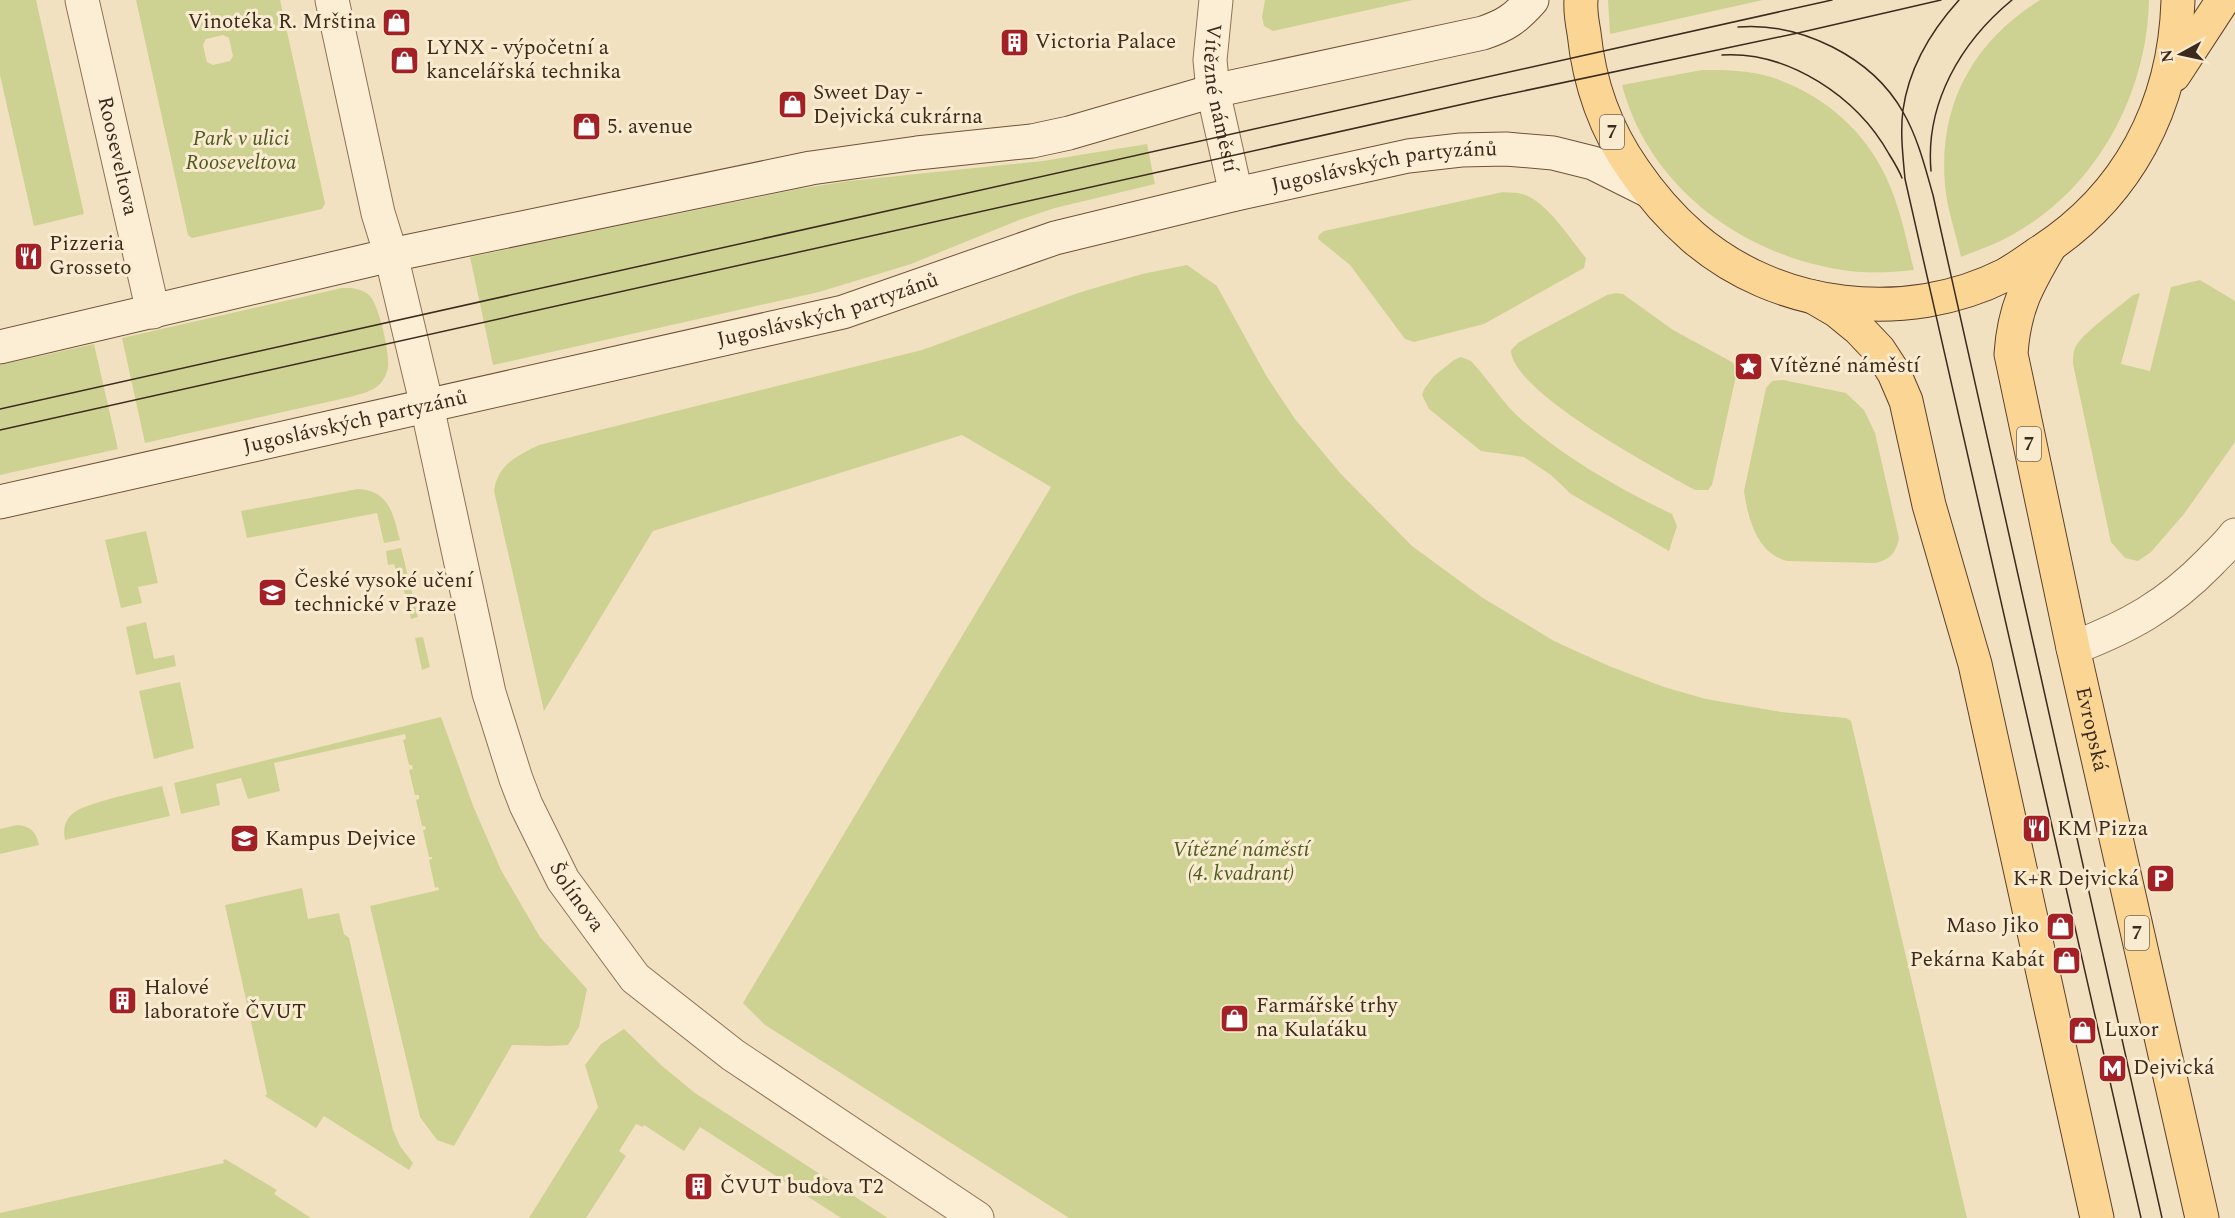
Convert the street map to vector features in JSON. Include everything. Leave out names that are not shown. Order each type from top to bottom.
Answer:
[{"type":"main road","name":"Rooseveltova","points":[[82,0],[153,312]]},
{"type":"main road","points":[[332,0],[378,213],[391,255]]},
{"type":"main road","name":"Vítězné náměstí","points":[[1216,0],[1210,60],[1213,91],[1236,194]]},
{"type":"main road","points":[[0,347],[391,255],[811,168],[917,153],[1032,141],[1069,133],[1213,91],[1483,33],[1504,26],[1532,0]]},
{"type":"main road","name":"7","points":[[1581,0],[1586,55],[1604,116],[1622,152],[1649,191],[1670,216],[1721,258],[1781,287],[1813,297],[1837,311],[1879,350],[1894,373],[1906,401],[1929,505],[1975,664],[2097,1218]]},
{"type":"main road","points":[[2165,89],[2173,59],[2178,0]]},
{"type":"main road","name":"7","points":[[2050,246],[2082,222],[2109,193],[2133,161],[2151,126],[2165,89],[2223,0]]},
{"type":"main road","name":"Jugoslávských partyzánů","points":[[0,502],[843,312],[1055,238],[1236,194],[1408,156],[1461,150],[1506,149],[1552,153],[1593,164],[1649,191]]},
{"type":"main road","points":[[1813,297],[1859,304],[1896,304],[1934,299],[2005,275],[2050,246]]},
{"type":"main road","name":"Evropská","points":[[2050,246],[2029,281],[2019,304],[2011,354],[2073,648],[2202,1218]]},
{"type":"main road","name":"Šolínova","points":[[391,255],[427,406],[481,663],[516,779],[526,805],[564,880],[635,978],[733,1054],[977,1218]]},
{"type":"main road","points":[[2073,648],[2114,632],[2153,611],[2191,581],[2235,535]]},
{"type":"green space","points":[[0,0],[36,0],[84,214],[34,226],[0,75]]},
{"type":"green space","name":"Park v ulici Rooseveltova","points":[[136,0],[280,0],[325,203],[322,209],[192,238],[188,235]],"holes":[[[223,35],[229,38],[233,56],[230,61],[213,65],[207,62],[203,45],[206,39]]]},
{"type":"green space","points":[[1265,0],[1413,0],[1273,31],[1264,26],[1262,17]]},
{"type":"green space","points":[[1608,0],[1763,0],[1610,34]]},
{"type":"green space","points":[[2040,0],[2149,0],[2146,35],[2139,70],[2127,104],[2111,136],[2092,165],[2069,192],[2042,216],[2012,235],[1961,257],[1945,185],[1944,156],[1947,128],[1954,102],[1965,78],[1996,35]]},
{"type":"green space","points":[[1702,70],[1728,70],[1771,77],[1824,103],[1853,128],[1877,160],[1891,188],[1914,270],[1859,272],[1819,265],[1781,254],[1744,237],[1711,215],[1681,189],[1656,158],[1636,123],[1622,85]]},
{"type":"green space","points":[[1147,144],[1155,184],[1055,208],[1019,220],[911,264],[819,292],[493,365],[470,257],[798,189],[849,181],[1043,161]]},
{"type":"green space","points":[[1503,192],[1520,193],[1531,198],[1549,212],[1586,258],[1584,268],[1484,324],[1414,342],[1405,339],[1350,265],[1318,239],[1324,231]]},
{"type":"green space","name":"Vítězné náměstí (4. kvadrant)","points":[[1187,265],[1217,286],[1267,377],[1295,419],[1341,474],[1412,546],[1483,598],[1554,641],[1609,666],[1664,687],[1706,699],[1781,712],[1846,718],[1851,721],[1967,1218],[1069,1218],[765,1025],[743,1003],[1051,487],[962,435],[653,531],[544,711],[494,491],[504,467],[516,457],[539,445],[922,350],[1078,293],[1142,274]]},
{"type":"green space","points":[[2200,280],[2235,301],[2235,442],[2184,514],[2151,552],[2138,561],[2125,558],[2111,542],[2073,364],[2074,350],[2080,340],[2094,327],[2133,295],[2140,293],[2121,364],[2150,371],[2171,287]]},
{"type":"green space","points":[[342,288],[363,291],[373,300],[376,308],[383,330],[388,361],[385,376],[377,387],[350,397],[145,443],[122,338]]},
{"type":"green space","points":[[1623,294],[1673,330],[1736,366],[1736,376],[1712,485],[1708,490],[1695,490],[1621,448],[1560,407],[1535,387],[1517,367],[1511,350],[1519,342],[1607,295]]},
{"type":"green space","points":[[94,344],[118,449],[0,475],[0,365]]},
{"type":"green space","points":[[1461,357],[1471,361],[1516,414],[1557,448],[1613,484],[1672,514],[1677,526],[1669,551],[1571,494],[1551,475],[1524,457],[1481,451],[1429,409],[1422,395],[1424,389],[1434,376]]},
{"type":"green space","points":[[1783,380],[1846,393],[1864,410],[1875,433],[1899,538],[1894,552],[1888,558],[1875,563],[1787,561],[1768,551],[1761,543],[1751,523],[1744,491],[1766,388],[1772,381]]},
{"type":"green space","points":[[358,489],[377,494],[384,499],[392,513],[400,540],[384,543],[377,513],[247,538],[241,511]]},
{"type":"green space","points":[[146,531],[158,583],[138,587],[142,603],[121,608],[105,540]]},
{"type":"green space","points":[[401,548],[418,617],[411,619],[399,570],[396,570],[394,564],[388,565],[386,551]]},
{"type":"green space","points":[[146,622],[154,659],[174,655],[176,666],[136,675],[126,627]]},
{"type":"green space","points":[[423,637],[430,667],[422,670],[415,638]]},
{"type":"green space","points":[[180,682],[194,748],[154,759],[139,691]]},
{"type":"green space","points":[[441,717],[474,808],[501,870],[540,937],[587,989],[579,1027],[568,1045],[512,1045],[454,1146],[437,1140],[420,1117],[370,906],[439,890],[438,887],[435,888],[429,860],[432,857],[429,857],[423,830],[426,829],[422,826],[416,800],[419,799],[419,795],[415,795],[409,770],[413,769],[412,765],[409,765],[403,740],[406,739],[405,734],[274,763],[280,791],[248,799],[241,778],[216,784],[220,805],[181,814],[174,783]]},
{"type":"green space","points":[[162,786],[170,816],[65,840],[66,823],[69,817],[78,810]]},
{"type":"green space","points":[[17,825],[32,830],[39,845],[0,854],[0,829]]},
{"type":"green space","points":[[302,888],[308,919],[339,913],[344,934],[349,938],[393,1130],[400,1146],[413,1163],[409,1170],[324,1116],[316,1128],[265,1096],[267,1094],[225,905]]},
{"type":"green space","points":[[624,1029],[661,1065],[695,1093],[888,1218],[841,1218],[700,1127],[684,1151],[644,1125],[643,1127],[636,1124],[619,1151],[626,1156],[586,1218],[529,1218],[598,1107],[585,1065],[601,1044]]},
{"type":"green space","points":[[225,1159],[277,1190],[274,1194],[311,1218],[0,1218],[0,1213],[224,1163]]},
{"type":"tram line","points":[[0,409],[1832,0]]},
{"type":"tram line","points":[[0,430],[1941,0]]},
{"type":"tram line","points":[[1959,0],[1939,24],[1923,50],[1910,79],[1902,118],[1905,179],[2141,1218]]},
{"type":"tram line","points":[[1931,171],[1934,122],[1950,76],[1977,35],[2012,0]]},
{"type":"tram line","points":[[1738,27],[1786,30],[1810,37],[1854,60],[1890,92],[1903,112],[1917,142],[1933,195],[2162,1218]]},
{"type":"tram line","points":[[1722,55],[1747,56],[1772,61],[1819,82],[1859,114],[1875,133],[1902,178]]},
{"type":"place","name":"Vinotéka R. Mrština","points":[[397,22]]},
{"type":"place","name":"Victoria Palace","points":[[1014,42]]},
{"type":"place","name":"LYNX - výpočetní a kancelářská technika","points":[[405,60]]},
{"type":"place","name":"Sweet Day - Dejvická cukrárna","points":[[792,105]]},
{"type":"place","name":"5. avenue","points":[[586,127]]},
{"type":"place","name":"Pizzeria Grosseto","points":[[28,256]]},
{"type":"place","name":"Vítězné náměstí","points":[[1748,366]]},
{"type":"place","name":"České vysoké učení technické v Praze","points":[[273,593]]},
{"type":"place","name":"KM Pizza","points":[[2036,829]]},
{"type":"place","name":"Kampus Dejvice","points":[[244,839]]},
{"type":"place","name":"K+R Dejvická","points":[[2160,879]]},
{"type":"place","name":"Maso Jiko","points":[[2060,926]]},
{"type":"place","name":"Pekárna Kabát","points":[[2066,960]]},
{"type":"place","name":"Halové laboratoře ČVUT","points":[[123,1000]]},
{"type":"place","name":"Farmářské trhy na Kulaťáku","points":[[1235,1018]]},
{"type":"place","name":"Luxor","points":[[2083,1030]]},
{"type":"place","name":"Dejvická","points":[[2112,1068]]},
{"type":"place","name":"ČVUT budova T2","points":[[699,1187]]}]
